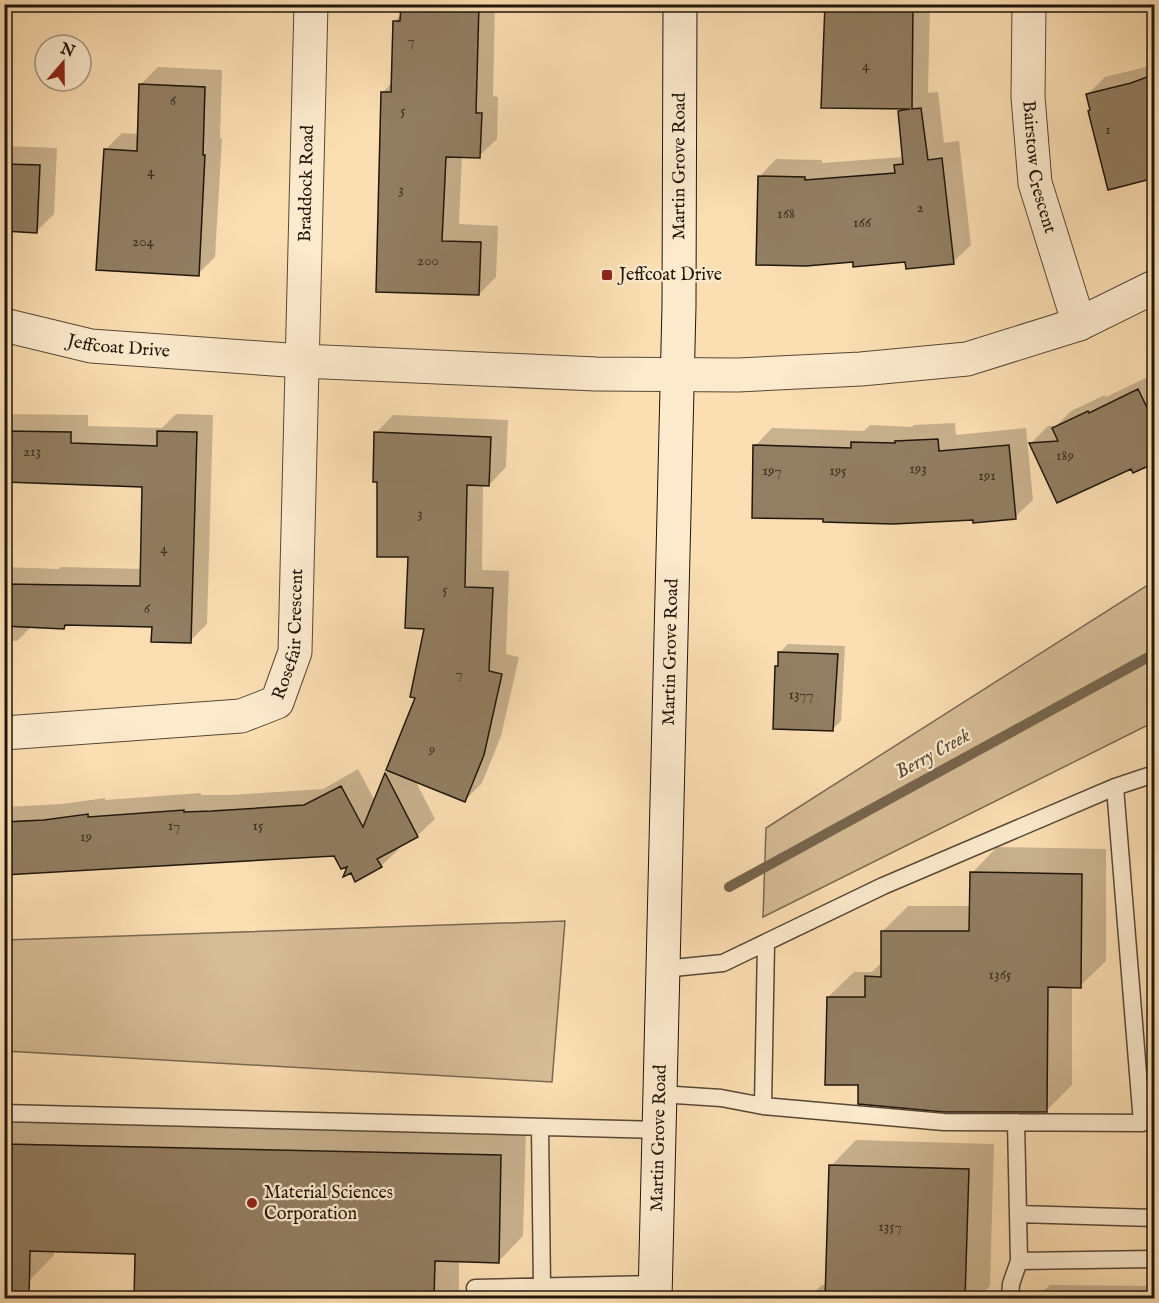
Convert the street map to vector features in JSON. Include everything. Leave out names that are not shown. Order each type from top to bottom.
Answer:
[{"type":"street","name":"Braddock Road","points":[[302,361],[311,4]]},
{"type":"street","name":"Martin Grove Road","points":[[655,1291],[679,306],[681,4]]},
{"type":"street","name":"Bairstow Crescent","points":[[1029,4],[1028,97],[1035,183],[1079,324]]},
{"type":"street","name":"Jeffcoat Drive","points":[[4,326],[91,346],[302,361],[596,374],[738,375],[850,370],[967,359],[1079,324],[1155,287]]},
{"type":"street","name":"Rosefair Crescent","points":[[4,733],[241,716],[277,702],[295,652],[302,361]]},
{"type":"lane","points":[[663,969],[723,963],[891,883],[1115,786],[1155,774]]},
{"type":"lane","points":[[660,1094],[721,1098],[763,1106],[944,1122],[1148,1123],[1115,786]]},
{"type":"lane","points":[[763,1106],[766,943]]},
{"type":"lane","points":[[4,1113],[660,1130]]},
{"type":"lane","points":[[1010,1299],[1011,1284],[1019,1261],[1016,1122]]},
{"type":"lane","points":[[540,1128],[542,1287]]},
{"type":"lane","points":[[1018,1214],[1155,1218]]},
{"type":"lane","points":[[1019,1261],[1155,1259]]},
{"type":"lane","points":[[475,1288],[542,1287],[655,1291]]},
{"type":"shaded area","points":[[1154,581],[1154,722],[763,917],[766,828]]},
{"type":"shaded area","points":[[565,921],[552,1082],[5,1051],[5,940]]},
{"type":"building","points":[[401,4],[479,4],[476,113],[482,113],[480,158],[446,157],[442,241],[481,242],[479,295],[376,292],[381,92],[391,92],[393,21],[400,21]]},
{"type":"building","points":[[825,4],[913,4],[912,109],[921,108],[928,160],[942,158],[954,264],[906,269],[905,262],[853,267],[853,262],[806,266],[756,265],[758,176],[805,177],[805,180],[895,173],[894,165],[903,164],[898,111],[910,109],[821,108]]},
{"type":"building","points":[[1155,74],[1155,178],[1108,190],[1088,111],[1090,110],[1086,94],[1131,83]]},
{"type":"building","points":[[139,84],[205,87],[203,155],[205,155],[199,276],[96,270],[104,149],[137,151]]},
{"type":"building","points":[[4,164],[40,165],[37,233],[4,231]]},
{"type":"building","points":[[1138,389],[1155,424],[1155,463],[1133,473],[1131,469],[1057,503],[1029,443],[1058,441],[1052,428]]},
{"type":"building","points":[[6,431],[71,432],[71,443],[157,446],[157,431],[197,432],[191,643],[151,642],[152,627],[65,625],[64,629],[4,626],[4,584],[140,586],[142,487],[5,482]]},
{"type":"building","points":[[374,432],[491,437],[489,486],[467,485],[465,587],[493,588],[489,671],[502,674],[484,755],[465,802],[386,770],[415,698],[410,697],[424,629],[405,628],[408,557],[377,557],[377,482],[373,482]]},
{"type":"building","points":[[938,439],[939,451],[1009,445],[1016,519],[973,523],[973,520],[893,524],[823,522],[823,519],[752,518],[753,445],[851,448],[851,442],[895,443],[895,441]]},
{"type":"building","points":[[778,652],[838,654],[833,731],[773,729],[775,666],[778,666]]},
{"type":"building","points":[[385,773],[418,837],[377,859],[382,867],[355,882],[351,873],[343,877],[347,867],[341,869],[334,856],[4,875],[4,822],[44,820],[88,814],[88,817],[304,805],[341,786],[363,827]]},
{"type":"building","points":[[970,872],[1082,874],[1081,988],[1048,987],[1047,1112],[944,1112],[858,1104],[858,1085],[825,1085],[827,997],[865,997],[865,976],[881,977],[881,931],[969,931]]},
{"type":"building","name":"Material Sciences Corporation","points":[[4,1144],[501,1155],[499,1263],[435,1261],[434,1299],[134,1299],[135,1254],[30,1251],[29,1299],[4,1299]]},
{"type":"building","points":[[829,1165],[969,1169],[965,1299],[825,1299]]},
{"type":"waterway","name":"Berry Creek","points":[[729,887],[1154,654]]},
{"type":"place","name":"Jeffcoat Drive","points":[[607,275]]},
{"type":"place","name":"Material Sciences Corporation","points":[[252,1203]]}]
